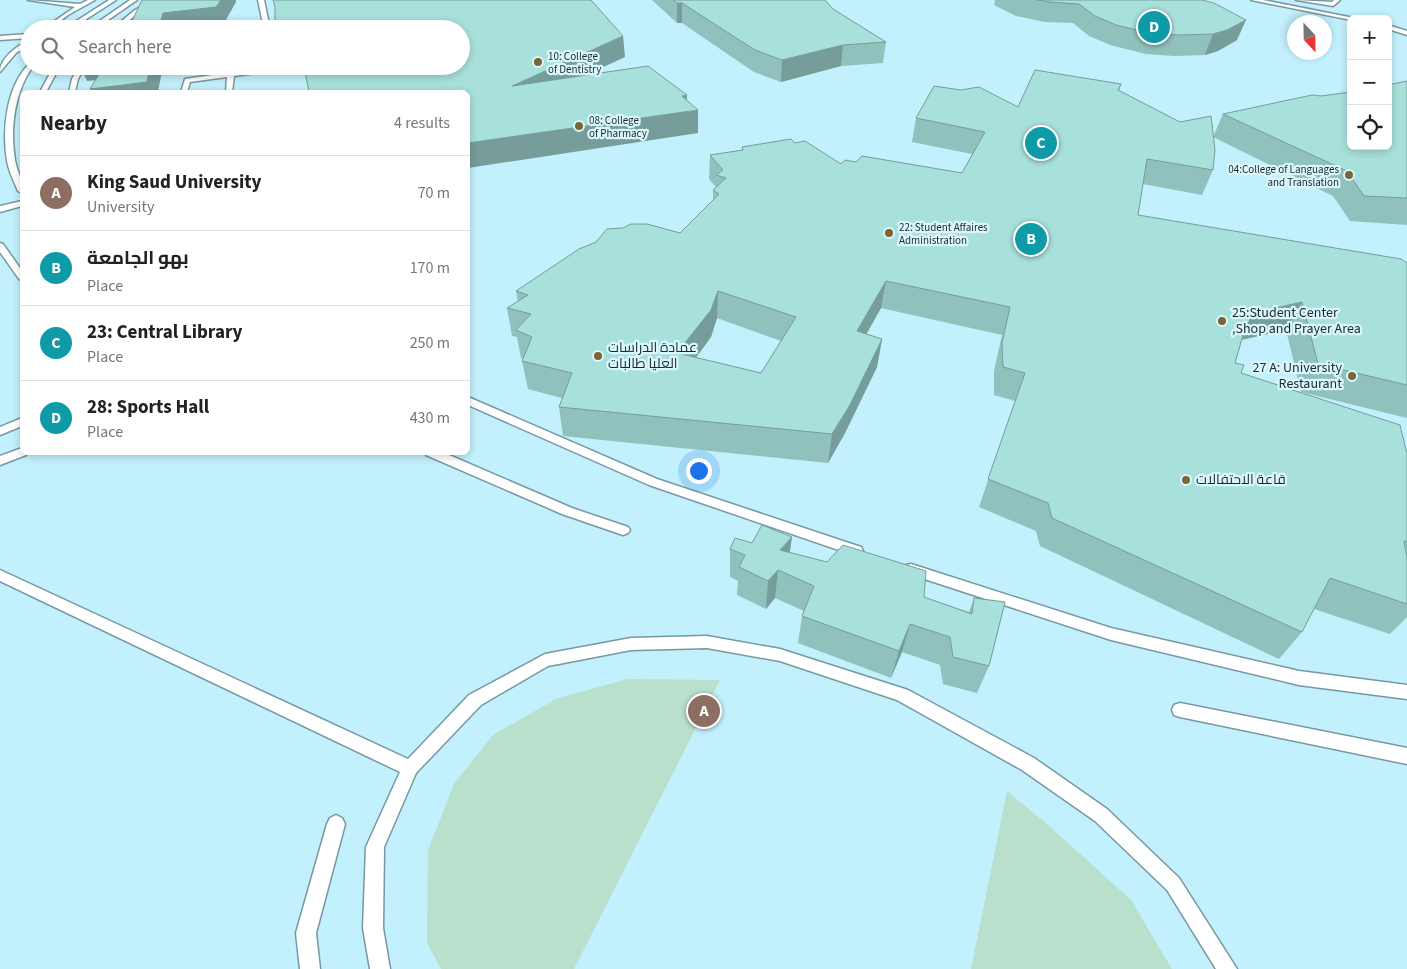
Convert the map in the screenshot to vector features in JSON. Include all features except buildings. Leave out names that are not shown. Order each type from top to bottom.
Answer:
[{"type":"lane","points":[[31,0],[81,6]]},
{"type":"lane","points":[[60,20],[92,0]]},
{"type":"lane","points":[[81,20],[113,0]]},
{"type":"lane","points":[[105,20],[134,0]]},
{"type":"lane","points":[[126,20],[156,0]]},
{"type":"lane","points":[[261,0],[265,20]]},
{"type":"lane","points":[[1254,0],[1347,17]]},
{"type":"lane","points":[[1300,0],[1333,4],[1337,0]]},
{"type":"lane","points":[[1392,28],[1407,33]]},
{"type":"lane","points":[[0,38],[20,37]]},
{"type":"lane","points":[[0,70],[14,52],[20,48]]},
{"type":"lane","points":[[20,185],[12,162],[11,108],[17,89],[25,75]]},
{"type":"lane","points":[[44,90],[52,75]]},
{"type":"lane","points":[[72,90],[77,75]]},
{"type":"lane","points":[[184,90],[187,80],[224,75]]},
{"type":"lane","points":[[229,90],[231,75]]},
{"type":"lane","points":[[0,209],[20,204]]},
{"type":"lane","points":[[0,246],[20,274]]},
{"type":"lane","points":[[470,403],[653,482],[865,554]]},
{"type":"lane","points":[[0,431],[20,423]]},
{"type":"lane","points":[[0,461],[20,453]]},
{"type":"lane","points":[[437,455],[567,511],[623,530]]},
{"type":"lane","points":[[894,563],[1111,634],[1299,678],[1407,692]]},
{"type":"lane","points":[[1,575],[410,768]]},
{"type":"lane","points":[[380,969],[373,928],[375,848],[410,768],[475,700],[546,660],[631,644],[707,642],[780,655],[902,695],[1028,764],[1101,816],[1173,884],[1226,969]]},
{"type":"lane","points":[[1180,710],[1407,756]]},
{"type":"lane","points":[[310,969],[306,933],[336,824]]},
{"type":"shaded area","points":[[0,0],[1407,0],[1407,969],[0,969]]},
{"type":"green space","points":[[627,679],[720,680],[574,969],[441,969],[427,943],[428,850],[454,784],[493,735],[556,699]]},
{"type":"green space","points":[[1007,791],[1047,824],[1131,900],[1172,969],[971,969]]},
{"type":"place","name":"28: Sports Hall","points":[[1154,27]]},
{"type":"place","name":"10: College of Dentistry","points":[[538,62]]},
{"type":"place","name":"08: College of Pharmacy","points":[[579,126]]},
{"type":"place","name":"23: Central Library","points":[[1041,143]]},
{"type":"place","name":"04:College of Languages and Translation","points":[[1349,175]]},
{"type":"place","name":"22: Student Affaires Administration","points":[[889,233]]},
{"type":"place","name":"بهو الجامعة","points":[[1031,239]]},
{"type":"place","name":"25:Student Center ,Shop and Prayer Area","points":[[1222,321]]},
{"type":"place","name":"عمادة الدراسات العليا طالبات","points":[[598,356]]},
{"type":"place","name":"27 A: University Restaurant","points":[[1352,376]]},
{"type":"place","name":"قاعة الاحتفالات","points":[[1186,480]]},
{"type":"place","name":"King Saud University","points":[[704,711]]}]
